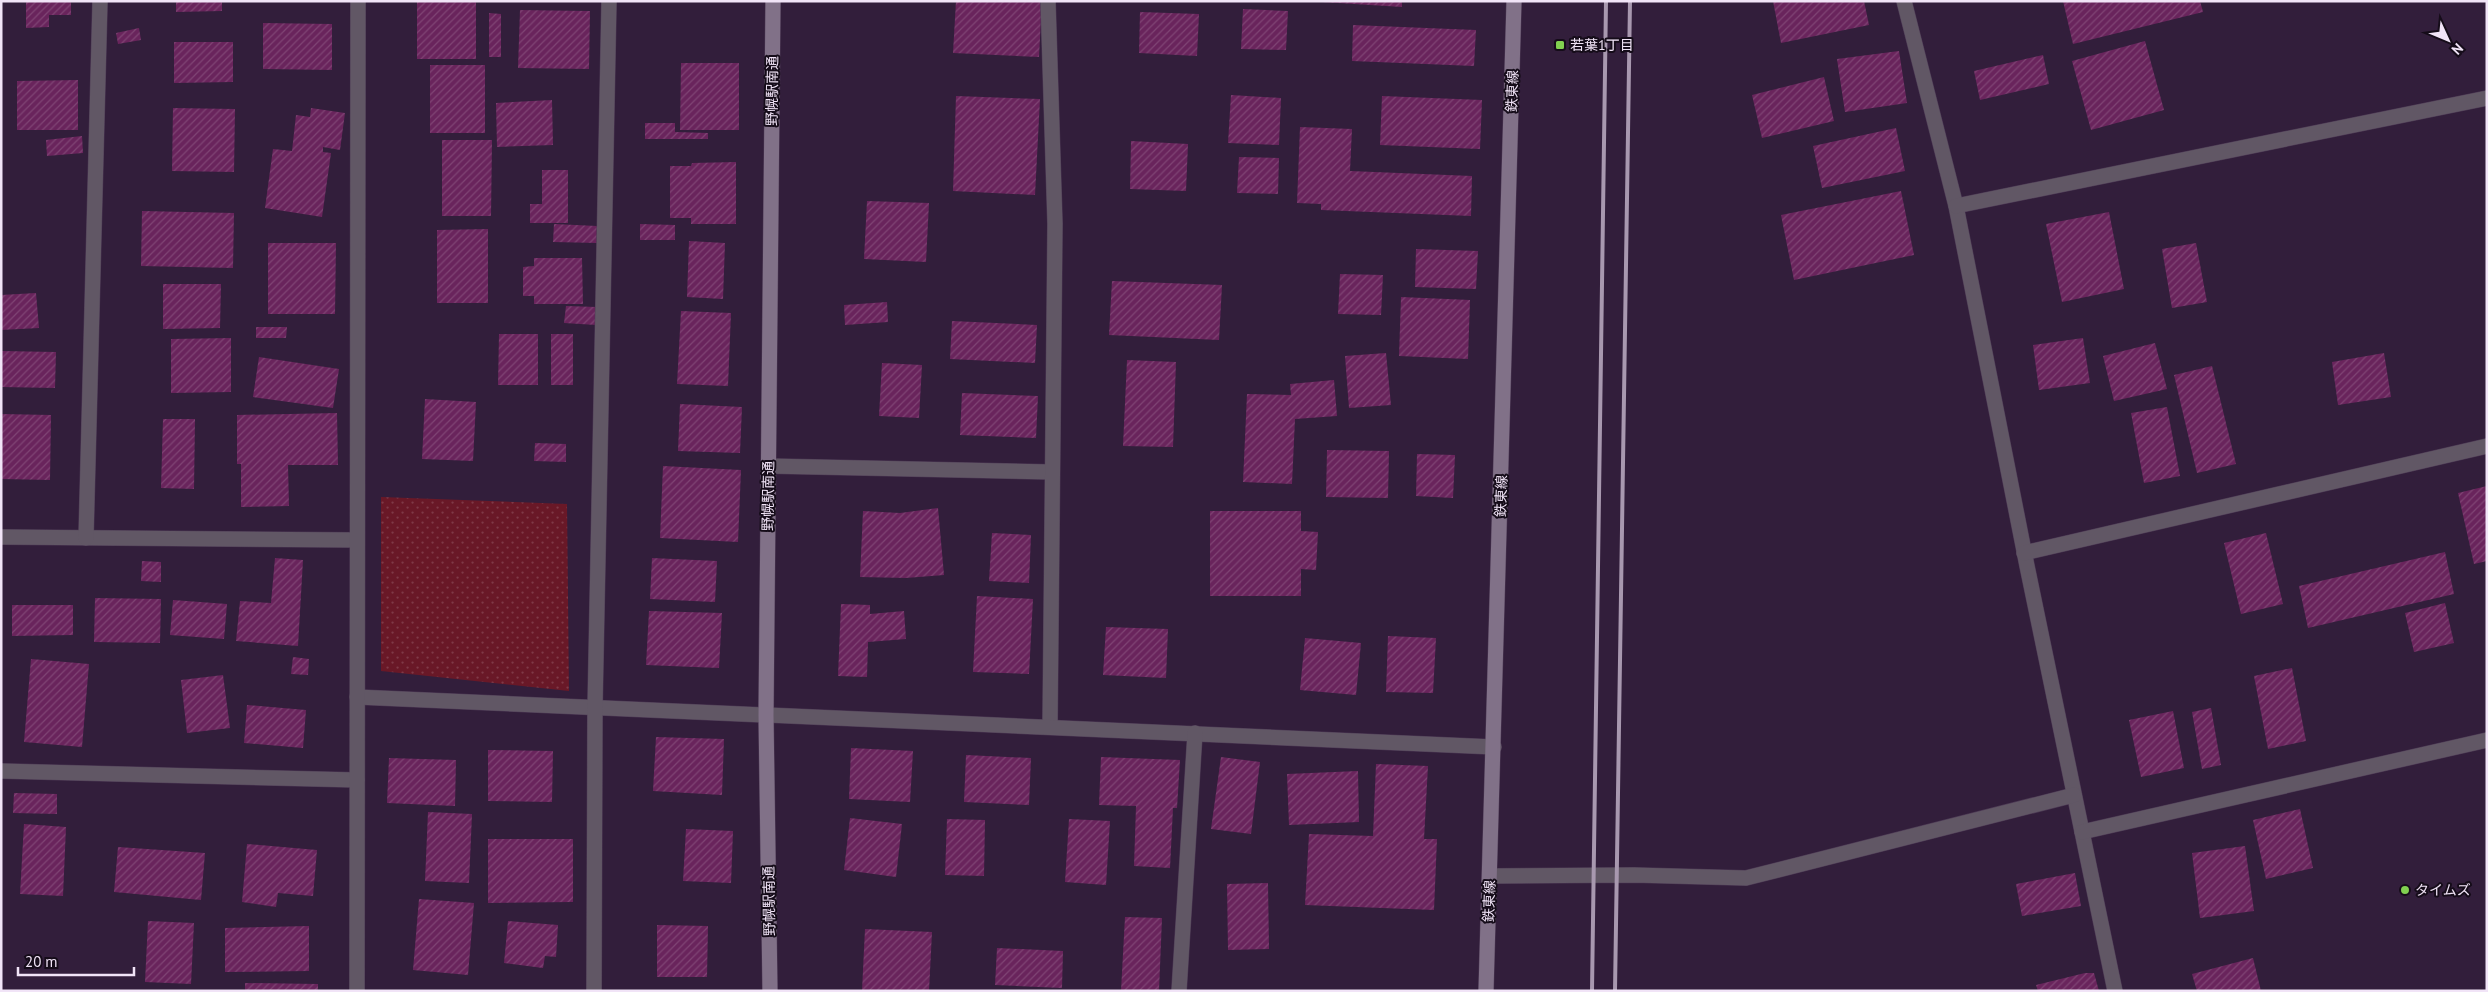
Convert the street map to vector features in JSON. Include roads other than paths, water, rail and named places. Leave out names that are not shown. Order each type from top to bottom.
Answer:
[{"type":"street","points":[[86,538],[100,1]]},
{"type":"street","points":[[357,991],[358,1]]},
{"type":"street","points":[[594,991],[595,708],[609,1]]},
{"type":"street","name":"野幌駅南通","points":[[770,991],[766,715],[773,1]]},
{"type":"street","points":[[1048,1],[1055,224],[1050,728]]},
{"type":"street","name":"鉄東線","points":[[1486,991],[1514,1]]},
{"type":"street","points":[[1904,1],[1956,206],[2024,553],[2115,991]]},
{"type":"street","points":[[1956,206],[2487,98]]},
{"type":"street","points":[[2024,553],[2487,446]]},
{"type":"street","points":[[768,466],[1052,472]]},
{"type":"street","points":[[1,537],[357,540]]},
{"type":"street","points":[[357,697],[1494,746]]},
{"type":"street","points":[[1179,991],[1195,734]]},
{"type":"street","points":[[2082,832],[2487,740]]},
{"type":"street","points":[[1,771],[357,780]]},
{"type":"street","points":[[1490,876],[1634,875],[1746,878],[2074,795]]},
{"type":"railway","points":[[1592,991],[1606,1]]},
{"type":"railway","points":[[1615,991],[1630,1]]},
{"type":"place","name":"若葉1丁目","points":[[1560,45]]},
{"type":"place","name":"タイムズ","points":[[2405,890]]}]
